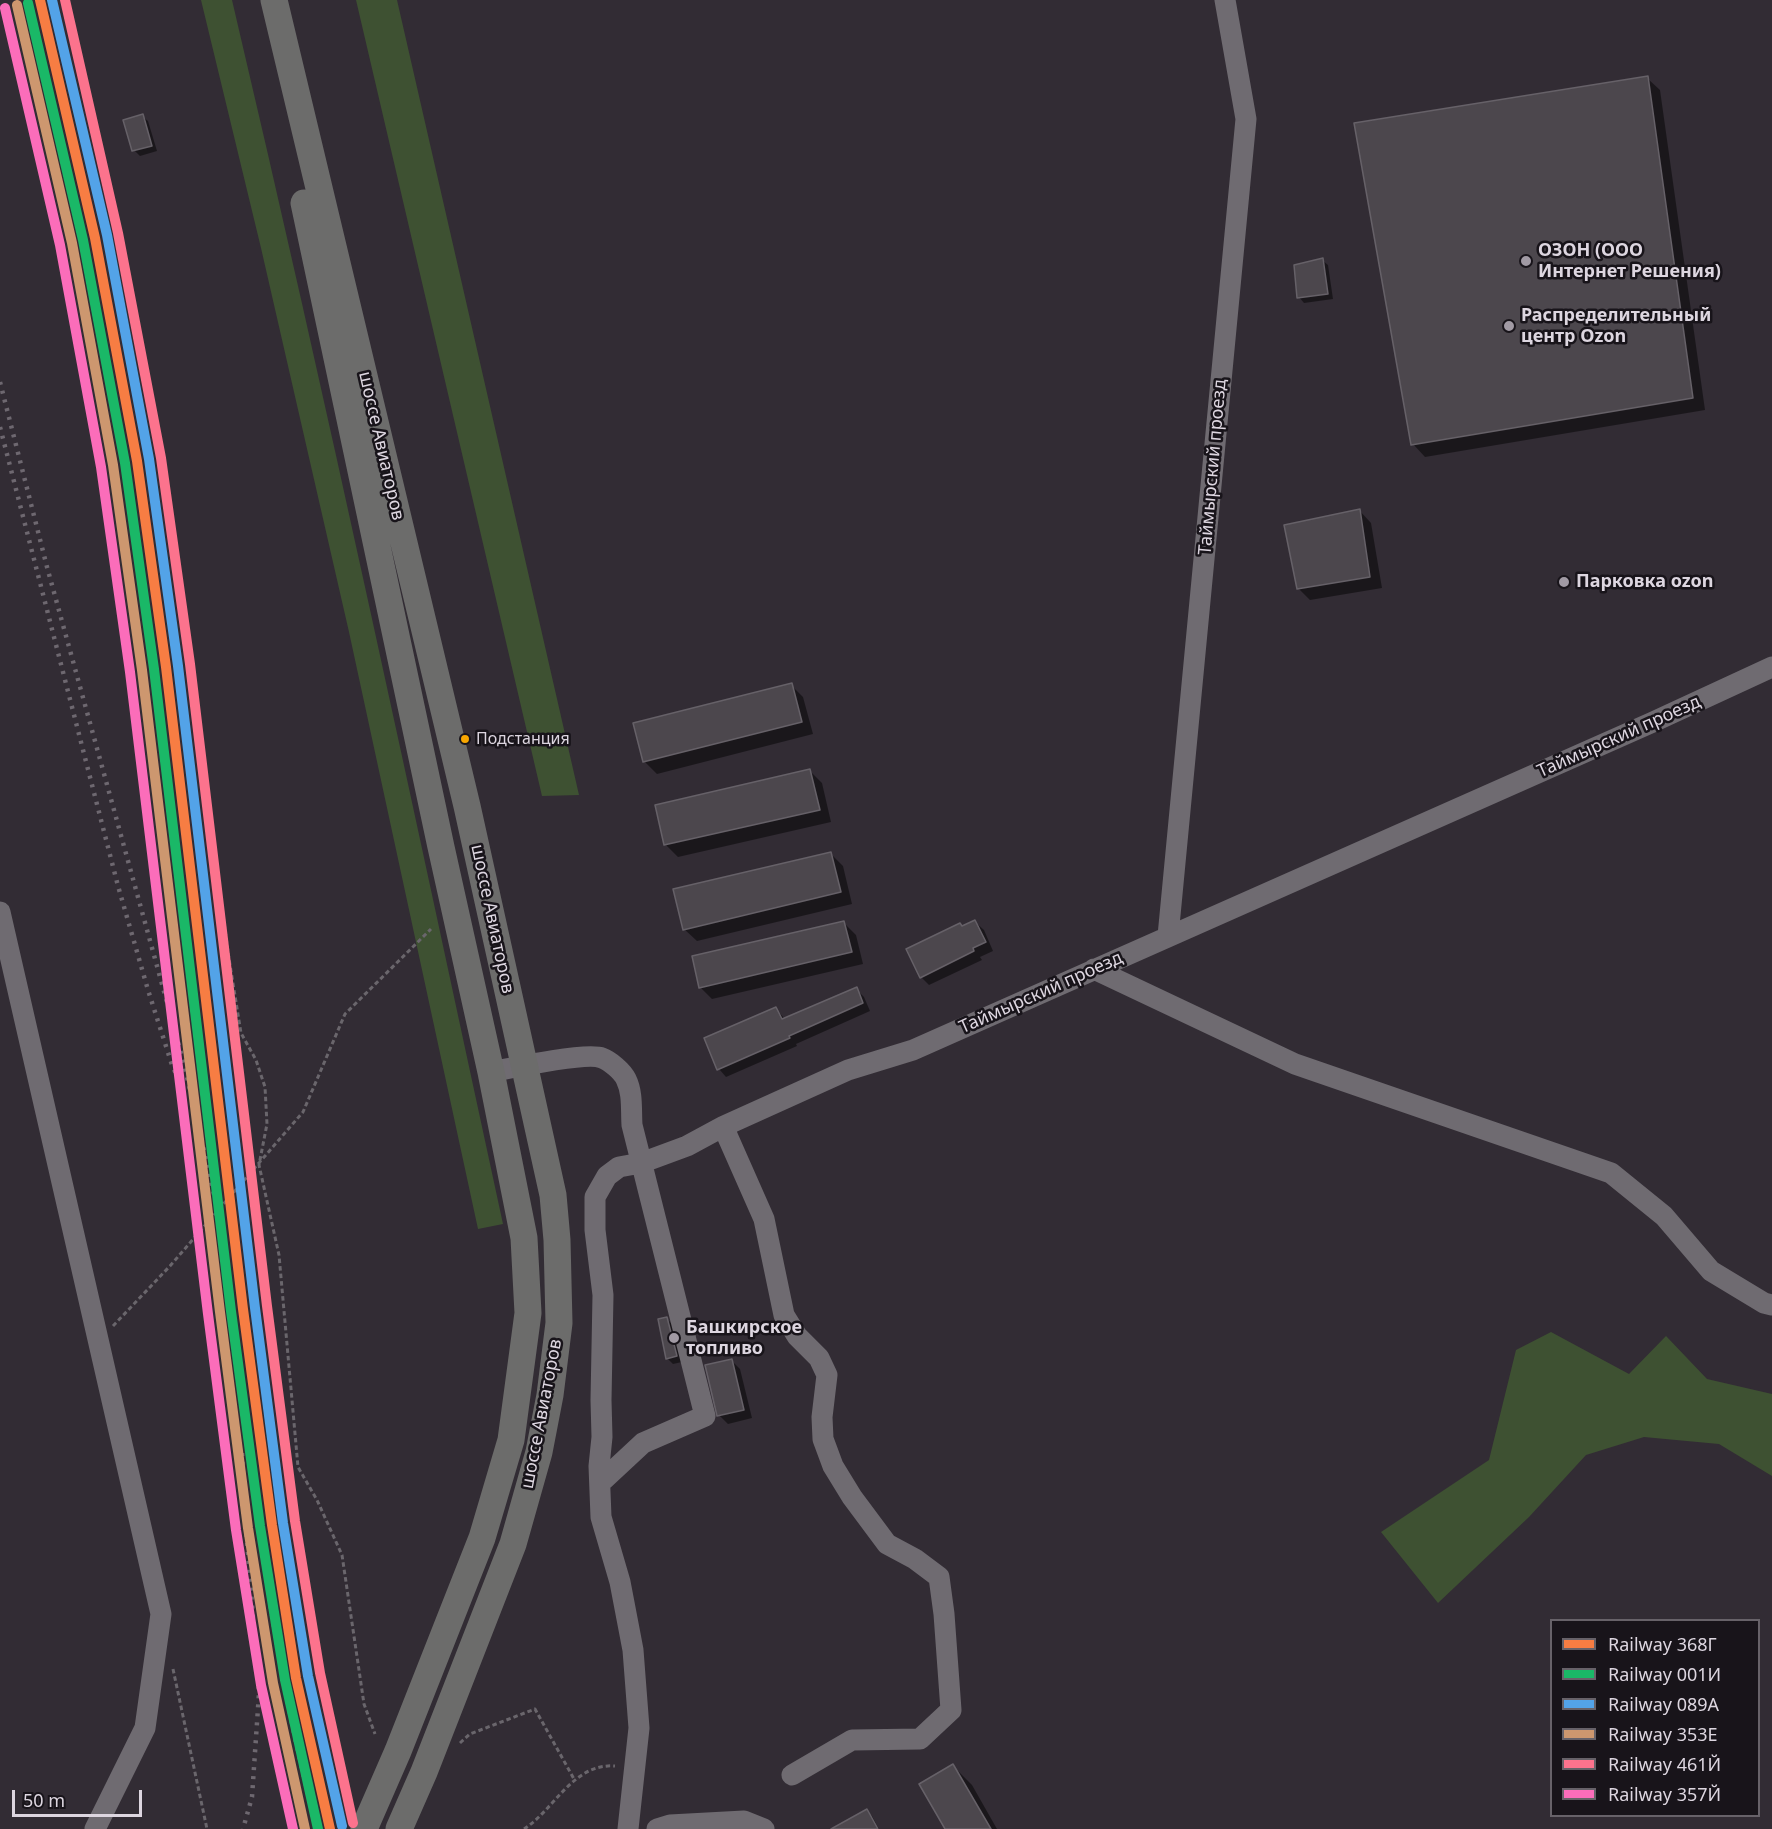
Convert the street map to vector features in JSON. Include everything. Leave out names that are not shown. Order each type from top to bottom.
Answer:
[{"type":"main road","name":"шоссе Авиаторов","points":[[257,0],[322,282],[491,1072],[524,1238],[528,1313],[511,1440],[482,1538],[398,1751],[364,1829]]},
{"type":"main road","name":"шоссе Авиаторов","points":[[274,0],[467,806],[553,1195],[557,1240],[559,1323],[539,1452],[513,1544],[424,1772],[399,1829]]},
{"type":"street","name":"Таймырский проезд","points":[[1168,936],[1246,119],[1225,0]]},
{"type":"street","name":"Таймырский проезд","points":[[628,1829],[639,1728],[633,1650],[620,1582],[601,1516],[599,1466],[602,1437],[603,1296],[595,1230],[595,1197],[607,1176],[619,1167],[641,1163],[687,1146],[732,1122],[848,1070],[913,1050],[1772,667]]},
{"type":"street","points":[[0,912],[161,1614],[145,1728],[95,1829]]},
{"type":"street","points":[[1094,969],[1295,1064],[1611,1173],[1664,1216],[1711,1271],[1764,1303],[1772,1305]]},
{"type":"street","points":[[491,1072],[581,1057],[601,1057],[626,1079],[631,1098],[632,1125],[705,1416],[643,1443],[600,1483]]},
{"type":"street","points":[[726,1134],[764,1219],[784,1315],[797,1336],[819,1358],[827,1375],[822,1417],[823,1439],[833,1466],[852,1497],[887,1544],[915,1559],[939,1576],[944,1614],[951,1710],[920,1739],[852,1740],[792,1775]]},
{"type":"street","points":[[657,1829],[670,1825],[744,1821],[764,1829]]},
{"type":"path","points":[[66,0],[148,379],[173,540],[228,952],[241,1033],[256,1060],[265,1087],[267,1124],[259,1165],[279,1256],[298,1467],[317,1500],[342,1555],[364,1704],[375,1734]]},
{"type":"path","points":[[98,1341],[170,1266],[303,1112],[345,1014],[431,929]]},
{"type":"path","points":[[171,1659],[207,1829]]},
{"type":"path","points":[[458,1744],[470,1734],[535,1709],[574,1779]]},
{"type":"path","points":[[524,1829],[533,1823],[574,1779],[603,1766],[635,1768]]},
{"type":"green space","points":[[201,0],[232,0],[337,459],[503,1224],[478,1229],[349,632],[261,248]]},
{"type":"green space","points":[[356,0],[397,0],[579,795],[542,796]]},
{"type":"green space","points":[[1551,1332],[1629,1374],[1666,1336],[1707,1379],[1772,1394],[1772,1476],[1719,1444],[1644,1437],[1586,1455],[1529,1517],[1438,1603],[1381,1532],[1489,1460],[1516,1350]]},
{"type":"building","name":"ОЗОН (ООО Интернет Решения)","points":[[1648,76],[1693,398],[1411,445],[1354,123]]},
{"type":"building","points":[[143,114],[152,146],[132,151],[123,120]]},
{"type":"building","points":[[1323,258],[1328,294],[1297,298],[1294,265]]},
{"type":"building","points":[[1360,509],[1370,577],[1297,589],[1284,525]]},
{"type":"building","points":[[792,683],[802,722],[643,762],[633,723]]},
{"type":"building","points":[[810,769],[820,810],[664,845],[655,805]]},
{"type":"building","points":[[831,852],[841,892],[683,930],[673,889]]},
{"type":"building","points":[[975,920],[986,942],[973,948],[974,951],[920,978],[906,949],[960,923],[962,926]]},
{"type":"building","points":[[844,921],[852,952],[699,988],[692,956]]},
{"type":"building","points":[[857,987],[863,1003],[717,1070],[704,1038],[776,1007],[782,1019]]},
{"type":"building","points":[[667,1317],[677,1356],[666,1359],[658,1319]]},
{"type":"building","points":[[732,1359],[744,1410],[717,1416],[705,1365]]},
{"type":"building","points":[[953,1764],[991,1829],[945,1829],[919,1784]]},
{"type":"building","points":[[867,1809],[878,1829],[831,1829]]},
{"type":"railway","points":[[0,382],[47,567],[184,1064],[222,1229]]},
{"type":"railway","points":[[0,427],[118,886],[172,1065],[184,1092]]},
{"type":"railway","points":[[202,1080],[211,1151]]},
{"type":"railway","points":[[221,1222],[270,1603],[283,1679],[317,1829]]},
{"type":"railway","points":[[242,1453],[259,1693],[252,1797],[243,1829]]},
{"type":"rail line","name":"368Г","points":[[40,0],[95,238],[137,461],[166,667],[243,1309],[272,1525],[296,1678],[330,1829]]},
{"type":"rail line","name":"089А","points":[[52,0],[107,235],[149,459],[178,666],[283,1523],[308,1676],[342,1826]]},
{"type":"rail line","name":"461Й","points":[[65,0],[118,233],[161,458],[190,664],[295,1521],[320,1673],[353,1823]]},
{"type":"rail line","name":"001И","points":[[28,3],[83,240],[125,463],[154,669],[231,1311],[260,1526],[285,1680],[318,1829]]},
{"type":"rail line","name":"353Е","points":[[17,5],[72,243],[113,465],[142,670],[248,1528],[273,1683],[305,1829]]},
{"type":"rail line","name":"357Й","points":[[5,8],[60,245],[101,467],[130,672],[236,1530],[261,1685],[293,1829]]},
{"type":"place","name":"ОЗОН (ООО Интернет Решения)","points":[[1526,261]]},
{"type":"place","name":"Распределительный центр Ozon","points":[[1509,326]]},
{"type":"place","name":"Парковка ozon","points":[[1564,582]]},
{"type":"place","name":"Подстанция","points":[[465,739]]},
{"type":"place","name":"Башкирское топливо","points":[[674,1338]]}]
